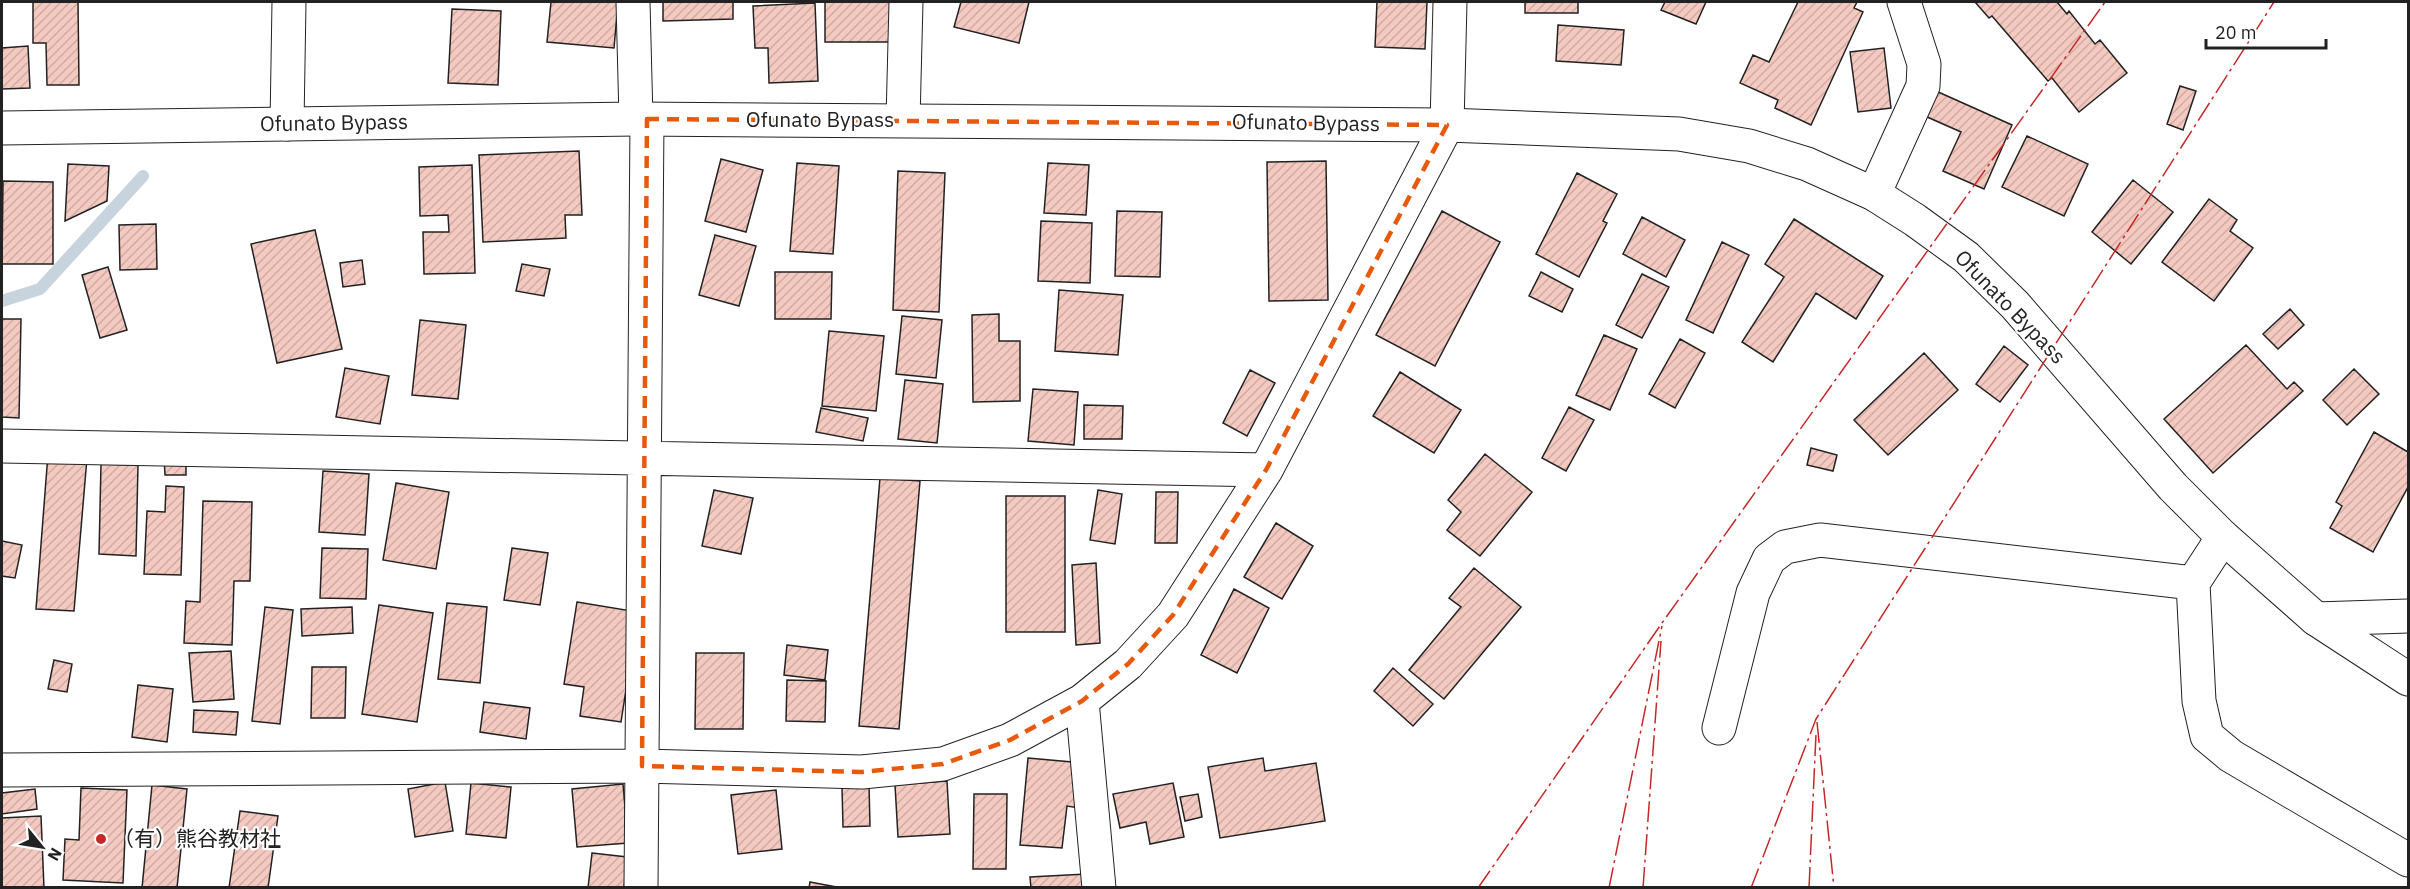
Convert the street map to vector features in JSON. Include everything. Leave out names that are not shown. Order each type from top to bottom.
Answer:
[{"type":"main road","points":[[287,124],[289,2]]},
{"type":"main road","points":[[633,2],[641,119],[644,459],[641,888]]},
{"type":"main road","points":[[903,120],[906,2]]},
{"type":"main road","points":[[2,770],[642,766],[862,772],[943,764],[1010,740],[1083,700],[1128,664],[1173,615],[1266,470],[1447,125],[1450,2]]},
{"type":"main road","points":[[1874,194],[1923,86],[1924,64],[1904,2]]},
{"type":"main road","name":"Ofunato Bypass","points":[[2,128],[641,119],[1447,125],[1679,134],[1749,146],[1807,164],[1874,194],[1966,257],[2015,305],[2173,487],[2223,537],[2316,619],[2409,679]]},
{"type":"main road","points":[[2,446],[1266,470]]},
{"type":"main road","points":[[2223,537],[2193,583],[2199,701],[2207,735],[2231,756],[2409,860]]},
{"type":"main road","points":[[1719,728],[1753,592],[1770,559],[1785,547],[1820,540],[2193,583]]},
{"type":"main road","points":[[2316,619],[2409,616]]},
{"type":"main road","points":[[1083,700],[1100,888]]},
{"type":"highlighted area","points":[[647,119],[1447,125],[1266,470],[1173,615],[1128,664],[1082,701],[1010,740],[943,764],[862,772],[642,766]]},
{"type":"building","points":[[33,2],[78,2],[79,85],[47,85],[46,43],[33,43]]},
{"type":"building","points":[[551,2],[618,2],[614,48],[547,42]]},
{"type":"building","points":[[663,2],[733,2],[733,19],[663,21]]},
{"type":"building","points":[[825,2],[897,2],[897,42],[825,42]]},
{"type":"building","points":[[961,2],[1029,2],[1019,43],[954,27]]},
{"type":"building","points":[[1377,2],[1427,2],[1425,49],[1375,47]]},
{"type":"building","points":[[1525,2],[1578,2],[1578,13],[1525,13]]},
{"type":"building","points":[[1665,2],[1706,2],[1696,24],[1661,10]]},
{"type":"building","points":[[1798,2],[1857,2],[1854,8],[1863,12],[1811,125],[1775,108],[1778,100],[1740,83],[1753,55],[1769,62]]},
{"type":"building","points":[[1975,2],[2057,2],[2067,14],[2069,11],[2095,44],[2100,40],[2127,73],[2079,112],[2052,78],[2048,81],[1992,16],[1989,18]]},
{"type":"building","points":[[815,3],[818,81],[769,83],[768,48],[755,48],[753,6]]},
{"type":"building","points":[[452,9],[501,11],[498,85],[448,83]]},
{"type":"building","points":[[1558,25],[1624,30],[1621,65],[1556,61]]},
{"type":"building","points":[[28,46],[30,88],[2,89],[2,48]]},
{"type":"building","points":[[1884,48],[1891,108],[1858,112],[1850,52]]},
{"type":"building","points":[[2180,86],[2196,91],[2183,130],[2167,124]]},
{"type":"building","points":[[1936,91],[2012,125],[1984,189],[1943,171],[1961,132],[1925,116]]},
{"type":"building","points":[[2027,136],[2088,164],[2064,216],[2002,187]]},
{"type":"building","points":[[579,151],[582,215],[565,215],[566,238],[483,242],[479,155]]},
{"type":"building","points":[[721,159],[763,170],[746,232],[705,221]]},
{"type":"building","points":[[1326,161],[1328,300],[1269,301],[1267,162]]},
{"type":"building","points":[[797,163],[839,166],[833,254],[790,251]]},
{"type":"building","points":[[1048,163],[1089,165],[1086,215],[1044,213]]},
{"type":"building","points":[[68,164],[109,166],[107,201],[65,221]]},
{"type":"building","points":[[472,165],[475,273],[424,274],[423,232],[449,232],[448,215],[420,216],[419,167]]},
{"type":"building","points":[[898,171],[945,173],[939,312],[893,310]]},
{"type":"building","points":[[1577,173],[1617,194],[1603,221],[1607,223],[1579,277],[1536,254]]},
{"type":"building","points":[[2133,180],[2173,212],[2131,264],[2092,232]]},
{"type":"building","points":[[3,181],[53,182],[53,264],[2,264]]},
{"type":"building","points":[[2209,199],[2237,220],[2230,231],[2253,248],[2214,301],[2162,262]]},
{"type":"building","points":[[1117,211],[1162,212],[1160,277],[1115,276]]},
{"type":"building","points":[[1442,211],[1500,242],[1435,366],[1376,335]]},
{"type":"building","points":[[1642,217],[1685,240],[1666,277],[1623,254]]},
{"type":"building","points":[[1794,219],[1883,276],[1856,319],[1816,293],[1773,362],[1742,342],[1784,277],[1765,264]]},
{"type":"building","points":[[1041,221],[1092,223],[1090,283],[1038,281]]},
{"type":"building","points":[[156,224],[157,269],[120,270],[119,225]]},
{"type":"building","points":[[315,230],[342,349],[277,363],[251,244]]},
{"type":"building","points":[[715,235],[756,246],[739,306],[699,295]]},
{"type":"building","points":[[1722,242],[1749,255],[1713,333],[1686,320]]},
{"type":"building","points":[[362,260],[365,284],[343,287],[340,263]]},
{"type":"building","points":[[522,264],[550,269],[544,296],[516,291]]},
{"type":"building","points":[[108,267],[127,330],[100,338],[82,275]]},
{"type":"building","points":[[775,272],[832,272],[831,319],[775,319]]},
{"type":"building","points":[[1541,272],[1573,289],[1562,312],[1529,296]]},
{"type":"building","points":[[1642,274],[1669,287],[1642,338],[1616,325]]},
{"type":"building","points":[[1059,290],[1123,295],[1118,355],[1055,351]]},
{"type":"building","points":[[2290,309],[2304,325],[2278,349],[2263,334]]},
{"type":"building","points":[[999,314],[999,341],[1020,341],[1020,401],[973,402],[972,315]]},
{"type":"building","points":[[902,316],[942,320],[936,378],[896,374]]},
{"type":"building","points":[[2,319],[21,319],[19,418],[2,417]]},
{"type":"building","points":[[420,320],[466,325],[458,399],[412,395]]},
{"type":"building","points":[[829,331],[884,336],[876,411],[822,406]]},
{"type":"building","points":[[1604,335],[1637,349],[1610,410],[1576,395]]},
{"type":"building","points":[[1680,339],[1705,353],[1675,408],[1649,394]]},
{"type":"building","points":[[2246,345],[2287,389],[2294,382],[2303,391],[2213,473],[2164,419]]},
{"type":"building","points":[[2004,346],[2028,365],[2000,402],[1976,384]]},
{"type":"building","points":[[1924,353],[1958,390],[1888,455],[1854,420]]},
{"type":"building","points":[[345,368],[389,376],[380,424],[336,417]]},
{"type":"building","points":[[2354,369],[2379,394],[2347,425],[2323,400]]},
{"type":"building","points":[[1250,370],[1275,383],[1247,436],[1223,423]]},
{"type":"building","points":[[1400,372],[1461,410],[1434,453],[1373,416]]},
{"type":"building","points":[[905,380],[943,384],[937,443],[898,439]]},
{"type":"building","points":[[1033,389],[1078,392],[1074,445],[1028,441]]},
{"type":"building","points":[[1084,405],[1123,406],[1122,439],[1084,439]]},
{"type":"building","points":[[1569,407],[1594,420],[1566,471],[1542,458]]},
{"type":"building","points":[[821,408],[868,418],[863,441],[816,432]]},
{"type":"building","points":[[2374,432],[2408,452],[2408,487],[2373,552],[2330,528],[2342,506],[2336,502]]},
{"type":"building","points":[[1811,448],[1837,455],[1833,471],[1807,465]]},
{"type":"building","points":[[48,454],[87,458],[74,611],[36,609]]},
{"type":"building","points":[[1485,454],[1532,492],[1480,556],[1447,530],[1461,512],[1448,500]]},
{"type":"building","points":[[164,456],[186,456],[186,475],[165,475]]},
{"type":"building","points":[[101,464],[138,465],[136,556],[99,554]]},
{"type":"building","points":[[323,471],[369,474],[365,535],[319,532]]},
{"type":"building","points":[[880,478],[920,481],[899,729],[859,726]]},
{"type":"building","points":[[396,483],[449,492],[436,569],[383,560]]},
{"type":"building","points":[[166,486],[184,487],[181,575],[144,574],[147,511],[165,512]]},
{"type":"building","points":[[714,490],[753,498],[741,554],[702,546]]},
{"type":"building","points":[[1098,490],[1122,494],[1115,544],[1090,540]]},
{"type":"building","points":[[1156,492],[1178,492],[1177,543],[1155,543]]},
{"type":"building","points":[[1006,496],[1065,496],[1065,632],[1006,632]]},
{"type":"building","points":[[203,501],[252,502],[250,581],[234,581],[232,645],[184,643],[186,601],[200,602]]},
{"type":"building","points":[[1276,523],[1313,546],[1282,599],[1244,577]]},
{"type":"building","points":[[2,541],[22,545],[15,578],[2,576]]},
{"type":"building","points":[[322,548],[368,549],[366,599],[320,598]]},
{"type":"building","points":[[512,548],[548,553],[540,605],[504,600]]},
{"type":"building","points":[[1096,563],[1100,643],[1076,645],[1072,565]]},
{"type":"building","points":[[1474,568],[1521,607],[1444,699],[1409,670],[1461,607],[1449,598]]},
{"type":"building","points":[[1234,589],[1269,608],[1237,673],[1201,655]]},
{"type":"building","points":[[577,602],[638,612],[621,722],[580,716],[584,687],[564,684]]},
{"type":"building","points":[[447,603],[487,607],[480,683],[438,679]]},
{"type":"building","points":[[379,605],[433,613],[417,722],[362,714]]},
{"type":"building","points":[[265,607],[293,610],[280,724],[252,721]]},
{"type":"building","points":[[352,607],[353,633],[302,636],[301,609]]},
{"type":"building","points":[[787,645],[828,650],[825,680],[784,675]]},
{"type":"building","points":[[231,651],[234,699],[193,702],[189,653]]},
{"type":"building","points":[[696,653],[744,653],[743,729],[695,729]]},
{"type":"building","points":[[54,660],[72,664],[67,692],[48,689]]},
{"type":"building","points":[[312,667],[346,667],[345,718],[311,718]]},
{"type":"building","points":[[1393,668],[1433,704],[1413,726],[1374,691]]},
{"type":"building","points":[[787,680],[826,681],[825,722],[786,721]]},
{"type":"building","points":[[138,685],[173,689],[167,742],[132,737]]},
{"type":"building","points":[[484,702],[530,708],[526,739],[480,732]]},
{"type":"building","points":[[194,710],[238,712],[236,735],[193,732]]},
{"type":"building","points":[[1028,758],[1083,763],[1079,808],[1067,806],[1062,848],[1020,845]]},
{"type":"building","points":[[1263,758],[1265,771],[1316,763],[1325,821],[1220,838],[1208,767]]},
{"type":"building","points":[[947,781],[950,834],[898,837],[895,785]]},
{"type":"building","points":[[445,782],[453,831],[415,837],[408,789]]},
{"type":"building","points":[[471,783],[511,787],[506,838],[466,834]]},
{"type":"building","points":[[1173,783],[1184,837],[1150,844],[1146,822],[1120,828],[1113,794]]},
{"type":"building","points":[[623,784],[628,843],[577,847],[572,789]]},
{"type":"building","points":[[152,785],[187,789],[177,888],[142,888]]},
{"type":"building","points":[[869,785],[870,826],[843,827],[842,787]]},
{"type":"building","points":[[81,788],[127,790],[123,883],[63,880],[65,839],[79,840]]},
{"type":"building","points":[[35,789],[37,809],[2,814],[2,793]]},
{"type":"building","points":[[776,790],[782,849],[738,854],[731,795]]},
{"type":"building","points":[[974,794],[1007,794],[1006,869],[973,869]]},
{"type":"building","points":[[1198,794],[1202,817],[1185,821],[1180,797]]},
{"type":"building","points":[[240,811],[278,816],[268,888],[229,888]]},
{"type":"building","points":[[41,816],[44,888],[2,888],[2,818]]},
{"type":"building","points":[[592,853],[627,857],[624,888],[588,888]]},
{"type":"building","points":[[1086,874],[1087,888],[1031,888],[1030,877]]},
{"type":"building","points":[[810,882],[842,888],[809,888]]},
{"type":"waterway","points":[[2,301],[40,289],[143,176]]},
{"type":"power","points":[[1478,888],[1662,623],[2105,2]]},
{"type":"power","points":[[1751,888],[1816,719],[2274,2]]},
{"type":"power","points":[[1609,888],[1662,626]]},
{"type":"power","points":[[1643,888],[1661,641]]},
{"type":"power","points":[[1817,722],[1834,888]]},
{"type":"power","points":[[1809,888],[1816,734]]},
{"type":"place","name":"（有）熊谷教材社","points":[[101,839]]}]
